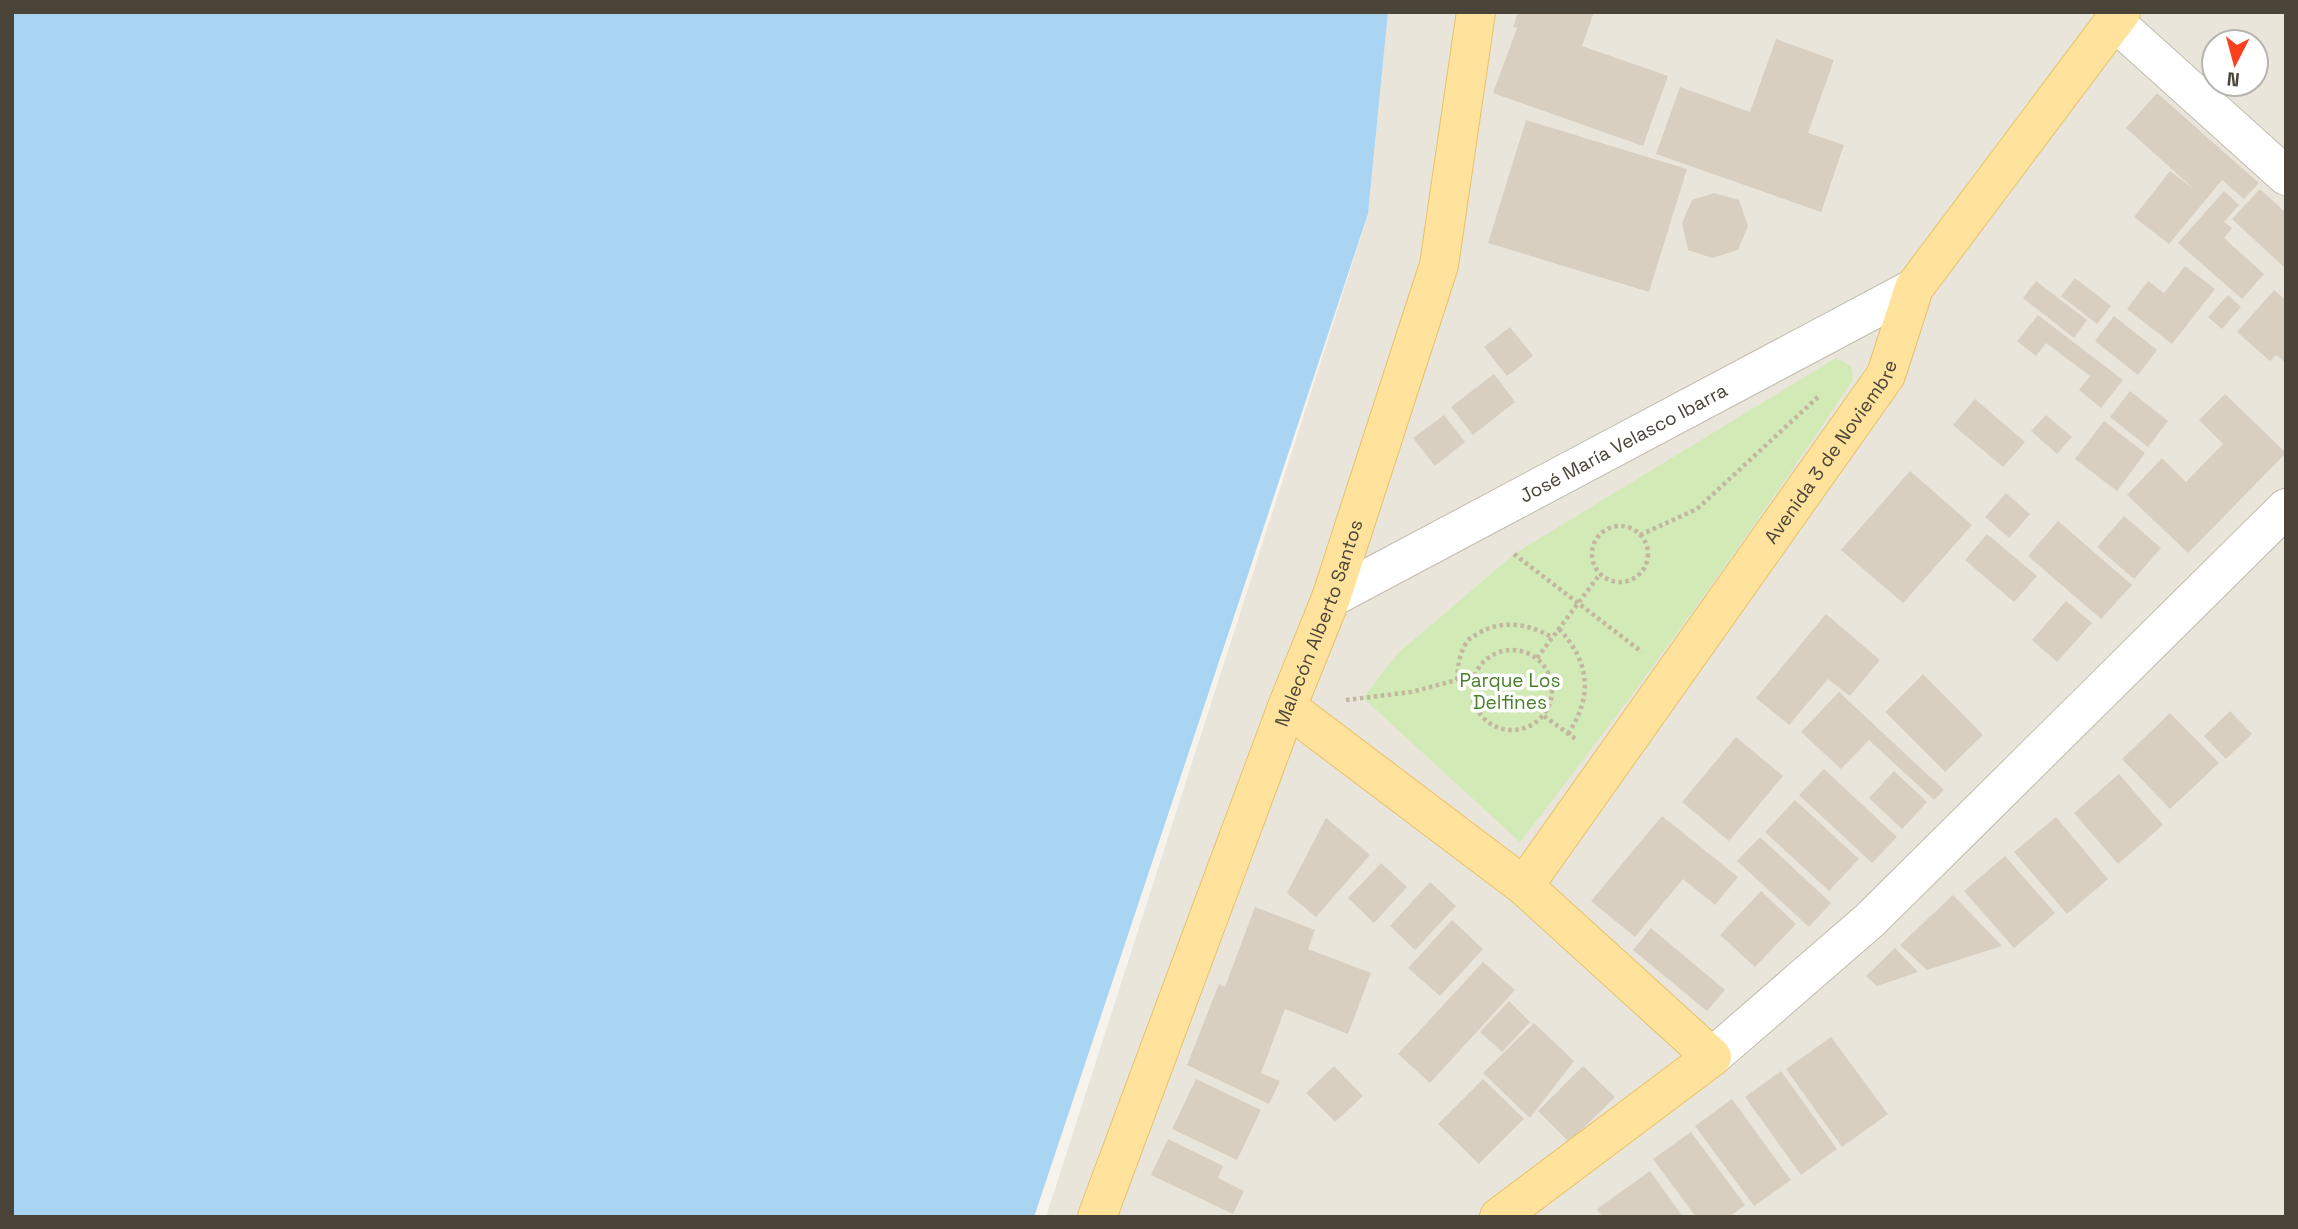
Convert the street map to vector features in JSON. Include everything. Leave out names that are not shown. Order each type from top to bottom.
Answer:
[{"type":"main road","name":"Malecón Alberto Santos","points":[[1097,1217],[1287,707],[1331,598],[1439,265],[1476,12]]},
{"type":"main road","name":"Avenida 3 de Noviembre","points":[[1524,886],[1886,375],[1914,288],[2118,17]]},
{"type":"main road","points":[[1287,707],[1524,886],[1712,1057],[1499,1217]]},
{"type":"street","points":[[2118,17],[2286,176]]},
{"type":"street","name":"José María Velasco Ibarra","points":[[1331,598],[1914,288]]},
{"type":"street","points":[[1712,1057],[1870,920],[2286,508]]},
{"type":"path","points":[[1640,534],[1697,509],[1820,394]]},
{"type":"path","points":[[1620,526],[1631,528],[1640,534],[1646,543],[1648,555],[1640,574],[1619,583],[1600,574],[1591,554],[1600,534],[1609,528],[1620,526]]},
{"type":"path","points":[[1514,554],[1673,676]]},
{"type":"path","points":[[1537,658],[1600,574]]},
{"type":"path","points":[[1457,680],[1458,661],[1468,640],[1487,628],[1506,624],[1523,626],[1553,638]]},
{"type":"path","points":[[1559,629],[1572,643],[1581,660],[1585,680],[1581,708],[1567,733]]},
{"type":"path","points":[[1508,649],[1524,651],[1537,658],[1548,670],[1552,686],[1552,702],[1544,716],[1532,726],[1516,731],[1500,729],[1486,722],[1476,709],[1471,694],[1472,679],[1480,664],[1492,654],[1508,649]]},
{"type":"path","points":[[1287,707],[1411,692],[1457,680],[1472,679]]},
{"type":"path","points":[[1544,716],[1583,745]]},
{"type":"shaded area","points":[[1388,12],[2286,12],[2286,1217],[1046,1217],[1368,215]]},
{"type":"green space","name":"Parque Los Delfines","points":[[1836,358],[1851,366],[1853,380],[1691,614],[1520,842],[1363,698],[1397,654],[1514,554]]},
{"type":"water","points":[[12,12],[1388,12],[1368,214],[1034,1217],[12,1217]]},
{"type":"building","points":[[1518,12],[1594,12],[1582,46],[1668,76],[1643,146],[1493,93],[1517,28],[1513,27]]},
{"type":"building","points":[[1776,39],[1834,60],[1808,133],[1844,145],[1821,212],[1656,154],[1680,87],[1750,112]]},
{"type":"building","points":[[2157,93],[2259,183],[2244,199],[2222,180],[2169,244],[2134,217],[2170,171],[2194,189],[2126,128]]},
{"type":"building","points":[[1526,120],[1687,169],[1649,292],[1488,243]]},
{"type":"building","points":[[2260,189],[2286,213],[2286,269],[2232,219]]},
{"type":"building","points":[[2224,191],[2239,205],[2224,222],[2232,228],[2224,238],[2264,274],[2242,299],[2178,243]]},
{"type":"building","points":[[1714,193],[1739,200],[1748,226],[1738,250],[1712,258],[1688,250],[1682,223],[1692,200]]},
{"type":"building","points":[[2185,266],[2215,289],[2172,344],[2127,309],[2148,281],[2164,293]]},
{"type":"building","points":[[2075,278],[2111,306],[2097,324],[2061,296]]},
{"type":"building","points":[[2036,281],[2087,320],[2074,338],[2023,298]]},
{"type":"building","points":[[2274,290],[2286,300],[2286,363],[2276,355],[2270,361],[2237,332]]},
{"type":"building","points":[[2228,295],[2241,307],[2222,329],[2208,317]]},
{"type":"building","points":[[2038,315],[2123,380],[2101,408],[2079,390],[2090,376],[2046,343],[2036,356],[2017,341]]},
{"type":"building","points":[[2114,316],[2157,350],[2138,375],[2095,341]]},
{"type":"building","points":[[1510,327],[1533,356],[1507,376],[1484,347]]},
{"type":"building","points":[[1494,374],[1515,402],[1473,435],[1451,407]]},
{"type":"building","points":[[2130,391],[2168,421],[2148,447],[2110,417]]},
{"type":"building","points":[[2225,394],[2286,453],[2188,553],[2127,495],[2162,458],[2186,482],[2223,444],[2199,420]]},
{"type":"building","points":[[1975,399],[2025,442],[2003,467],[1953,425]]},
{"type":"building","points":[[1444,415],[1465,442],[1435,466],[1413,438]]},
{"type":"building","points":[[2046,415],[2072,437],[2057,454],[2031,431]]},
{"type":"building","points":[[2104,421],[2145,453],[2117,491],[2075,459]]},
{"type":"building","points":[[1910,471],[1972,525],[1903,603],[1841,550]]},
{"type":"building","points":[[2006,493],[2030,514],[2009,538],[1985,517]]},
{"type":"building","points":[[2124,516],[2161,548],[2134,579],[2097,547]]},
{"type":"building","points":[[2058,521],[2132,585],[2101,619],[2028,556]]},
{"type":"building","points":[[1987,534],[2037,576],[2014,602],[1965,560]]},
{"type":"building","points":[[2066,601],[2092,623],[2057,662],[2032,640]]},
{"type":"building","points":[[1826,614],[1880,660],[1850,696],[1828,679],[1789,725],[1756,698]]},
{"type":"building","points":[[1923,674],[1983,735],[1945,772],[1885,712]]},
{"type":"building","points":[[1839,692],[1944,790],[1934,800],[1869,740],[1841,769],[1801,732]]},
{"type":"building","points":[[2230,711],[2252,734],[2226,759],[2204,736]]},
{"type":"building","points":[[2170,713],[2219,763],[2170,809],[2122,759]]},
{"type":"building","points":[[1736,737],[1783,776],[1729,841],[1682,802]]},
{"type":"building","points":[[1824,769],[1897,837],[1872,863],[1799,795]]},
{"type":"building","points":[[1894,771],[1927,802],[1902,829],[1869,798]]},
{"type":"building","points":[[2119,774],[2163,825],[2118,864],[2074,813]]},
{"type":"building","points":[[1795,800],[1859,859],[1829,891],[1765,832]]},
{"type":"building","points":[[1662,816],[1738,877],[1715,905],[1683,879],[1635,937],[1591,901]]},
{"type":"building","points":[[2056,817],[2108,879],[2067,914],[2014,852]]},
{"type":"building","points":[[1326,818],[1370,855],[1316,917],[1287,893]]},
{"type":"building","points":[[1760,837],[1831,903],[1809,927],[1737,861]]},
{"type":"building","points":[[2005,856],[2055,913],[2014,948],[1964,891]]},
{"type":"building","points":[[1381,863],[1407,887],[1374,923],[1348,898]]},
{"type":"building","points":[[1430,882],[1456,906],[1415,950],[1390,926]]},
{"type":"building","points":[[1761,891],[1796,924],[1755,967],[1720,935]]},
{"type":"building","points":[[1953,895],[2002,946],[1927,970],[1900,945]]},
{"type":"building","points":[[1255,907],[1315,930],[1308,949],[1371,973],[1348,1034],[1285,1009],[1261,1073],[1280,1081],[1269,1104],[1187,1065],[1219,984],[1225,987]]},
{"type":"building","points":[[1452,920],[1483,949],[1440,996],[1408,968]]},
{"type":"building","points":[[1651,928],[1725,990],[1707,1011],[1633,950]]},
{"type":"building","points":[[1895,948],[1918,972],[1877,986],[1866,976]]},
{"type":"building","points":[[1483,962],[1515,990],[1430,1083],[1398,1054]]},
{"type":"building","points":[[1509,1001],[1530,1022],[1502,1052],[1480,1032]]},
{"type":"building","points":[[1534,1023],[1574,1061],[1530,1118],[1483,1073]]},
{"type":"building","points":[[1831,1037],[1888,1114],[1842,1147],[1786,1069]]},
{"type":"building","points":[[1334,1066],[1363,1096],[1335,1122],[1306,1093]]},
{"type":"building","points":[[1583,1066],[1615,1097],[1569,1142],[1538,1111]]},
{"type":"building","points":[[1781,1071],[1837,1149],[1801,1175],[1745,1097]]},
{"type":"building","points":[[1196,1079],[1261,1110],[1237,1160],[1172,1129]]},
{"type":"building","points":[[1483,1079],[1524,1119],[1479,1164],[1438,1124]]},
{"type":"building","points":[[1732,1099],[1791,1180],[1754,1206],[1695,1126]]},
{"type":"building","points":[[1691,1132],[1745,1205],[1729,1217],[1696,1217],[1653,1159]]},
{"type":"building","points":[[1168,1139],[1223,1166],[1218,1178],[1244,1191],[1233,1214],[1151,1175]]},
{"type":"building","points":[[1650,1171],[1683,1217],[1603,1217],[1597,1209]]}]
